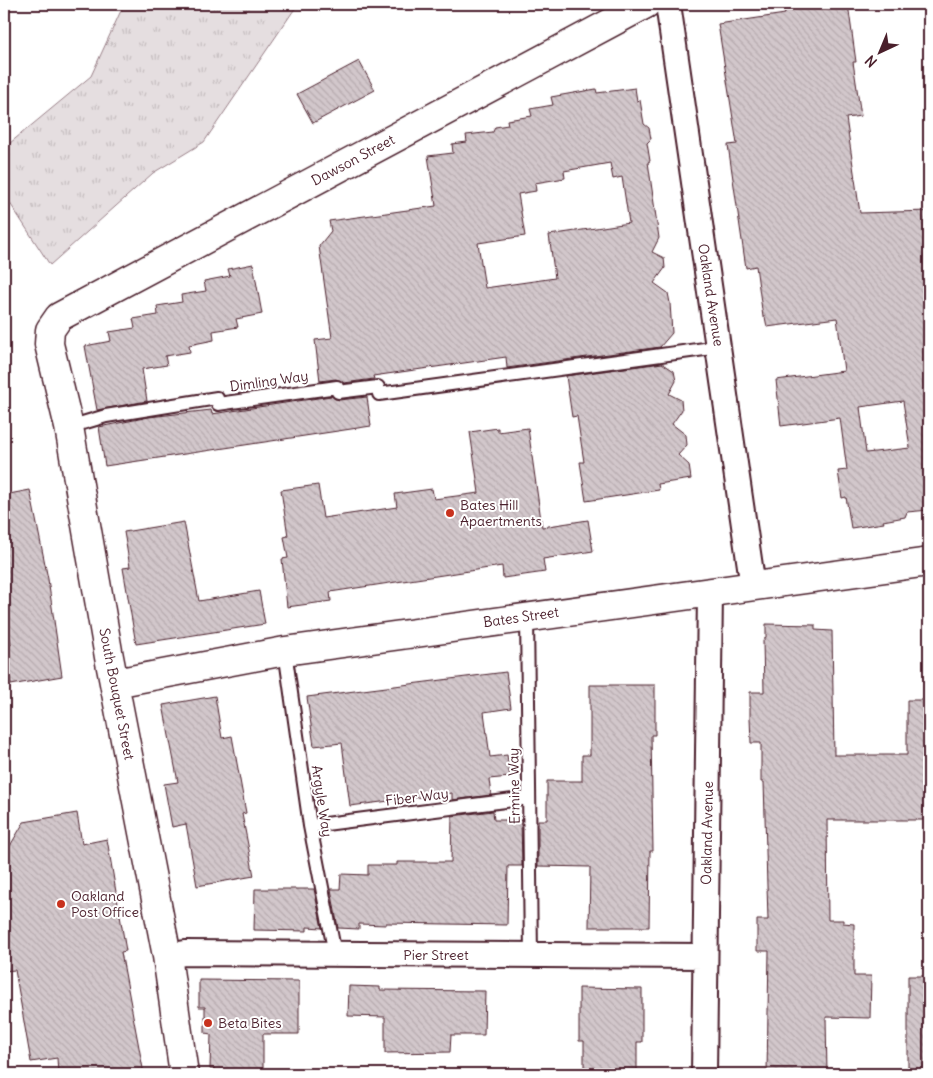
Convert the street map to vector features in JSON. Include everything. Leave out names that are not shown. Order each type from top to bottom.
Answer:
[{"type":"street","name":"Dawson Street","points":[[59,317],[646,4]]},
{"type":"street","name":"Oakland Avenue","points":[[668,4],[753,587]]},
{"type":"street","name":"South Bouquet Street","points":[[59,317],[50,330],[49,344],[69,427],[167,956],[184,1074]]},
{"type":"street","name":"Bates Street","points":[[115,683],[285,651],[527,616],[929,562]]},
{"type":"street","name":"Oakland Avenue","points":[[704,1074],[710,592]]},
{"type":"street","name":"Pier Street","points":[[167,956],[185,953],[705,956]]},
{"type":"lane","name":"Dimling Way","points":[[69,427],[106,416],[217,398],[218,404],[337,387],[338,392],[378,386],[379,394],[719,346]]},
{"type":"lane","name":"Ermine Way","points":[[527,616],[532,956]]},
{"type":"lane","name":"Argyle Way","points":[[285,651],[310,826],[335,954]]},
{"type":"lane","name":"Fiber Way","points":[[310,826],[529,798]]},
{"type":"green space","points":[[124,4],[298,4],[204,142],[153,173],[50,265],[4,194],[4,148],[91,76]]},
{"type":"building","points":[[783,4],[848,4],[856,62],[853,62],[861,116],[846,118],[860,213],[929,211],[929,510],[907,512],[905,517],[883,521],[884,523],[851,528],[846,497],[842,498],[838,471],[847,470],[840,418],[781,426],[776,380],[844,371],[837,318],[767,327],[765,317],[763,317],[756,266],[746,268],[728,145],[737,144],[718,24],[785,14]],"holes":[[[903,401],[910,448],[866,453],[860,407]]]},
{"type":"building","points":[[359,61],[375,90],[313,123],[297,94]]},
{"type":"building","points":[[635,88],[637,101],[640,100],[644,124],[649,128],[651,139],[647,143],[650,161],[648,162],[659,238],[652,252],[664,258],[665,268],[654,283],[668,293],[672,333],[660,347],[507,368],[506,357],[373,376],[374,379],[344,383],[336,379],[320,381],[315,340],[332,338],[319,246],[331,231],[329,221],[436,206],[428,156],[453,153],[452,144],[467,142],[466,135],[493,132],[495,127],[508,125],[507,120],[532,116],[530,109],[553,105],[551,97],[596,89],[597,93]],"holes":[[[610,163],[613,179],[622,177],[629,223],[549,235],[555,278],[485,288],[478,243],[525,236],[518,194],[536,191],[535,183],[565,178],[564,171]]]},
{"type":"building","points":[[253,264],[262,314],[236,319],[238,327],[213,331],[214,340],[189,345],[190,352],[165,356],[167,365],[142,369],[147,401],[97,410],[85,346],[111,341],[109,332],[135,328],[133,319],[158,315],[157,306],[182,302],[181,295],[206,291],[204,281],[230,276],[228,269]]},
{"type":"building","points":[[662,363],[674,371],[676,381],[669,394],[681,400],[682,410],[672,424],[686,435],[687,445],[678,455],[689,465],[691,479],[658,484],[659,490],[586,501],[580,462],[584,462],[577,416],[572,417],[566,376]]},
{"type":"building","points":[[331,396],[339,400],[367,397],[371,426],[105,466],[99,427],[149,417],[211,410],[212,414]]},
{"type":"building","name":"Bates Hill Apaertments","points":[[498,428],[498,432],[528,428],[542,527],[588,520],[593,551],[543,559],[545,572],[503,578],[502,566],[330,592],[331,601],[287,607],[282,559],[288,558],[284,537],[288,536],[281,490],[318,485],[323,518],[397,507],[395,494],[432,489],[434,499],[479,493],[470,432]]},
{"type":"building","points":[[30,490],[48,579],[62,676],[11,685],[4,646],[11,645],[4,603],[4,495]]},
{"type":"building","points":[[184,522],[199,601],[259,591],[265,624],[136,644],[123,568],[130,567],[124,532]]},
{"type":"building","points":[[766,624],[815,625],[815,630],[832,631],[834,755],[907,755],[907,700],[929,700],[929,820],[827,820],[828,920],[843,920],[843,923],[854,924],[854,976],[871,976],[870,1018],[826,1017],[827,1074],[767,1073],[769,951],[757,951],[757,920],[768,920],[764,782],[761,782],[761,743],[751,743],[750,718],[750,692],[764,692],[763,641],[766,637]]},
{"type":"building","points":[[506,672],[511,708],[484,712],[490,757],[507,755],[510,777],[489,779],[491,795],[452,800],[452,793],[350,806],[342,743],[314,746],[307,697]]},
{"type":"building","points":[[590,685],[655,685],[655,735],[651,735],[653,851],[650,851],[649,927],[589,927],[590,867],[538,866],[538,820],[547,820],[547,781],[582,781],[582,755],[590,755]]},
{"type":"building","points":[[215,696],[222,738],[232,736],[246,813],[242,814],[254,876],[197,886],[186,824],[172,827],[164,784],[178,782],[163,705]]},
{"type":"building","points":[[493,811],[494,820],[521,820],[522,866],[508,866],[507,925],[386,923],[386,925],[359,924],[359,929],[338,928],[331,889],[340,889],[341,874],[368,875],[368,865],[397,865],[397,862],[451,862],[452,816]]},
{"type":"building","points":[[77,813],[82,844],[107,839],[126,951],[121,952],[144,1074],[58,1074],[57,1058],[31,1062],[15,970],[4,971],[4,856],[24,822]]},
{"type":"building","points":[[255,889],[314,889],[322,928],[307,927],[307,931],[254,930]]},
{"type":"building","points":[[908,976],[929,976],[929,1070],[908,1069]]},
{"type":"building","points":[[199,980],[299,981],[299,1034],[263,1034],[263,1070],[257,1070],[257,1074],[214,1074],[215,1069],[210,1069],[211,1034],[205,1033],[205,1007],[199,1007]]},
{"type":"building","points":[[349,986],[380,987],[380,990],[485,991],[484,1035],[451,1035],[450,1052],[385,1053],[385,1017],[348,1016]]},
{"type":"building","points":[[579,988],[642,989],[642,1042],[637,1042],[637,1074],[584,1074],[584,1041],[579,1041]]},
{"type":"place","name":"Bates Hill Apaertments","points":[[450,513]]},
{"type":"place","name":"Oakland Post Office","points":[[61,904]]},
{"type":"place","name":"Beta Bites","points":[[208,1023]]}]
